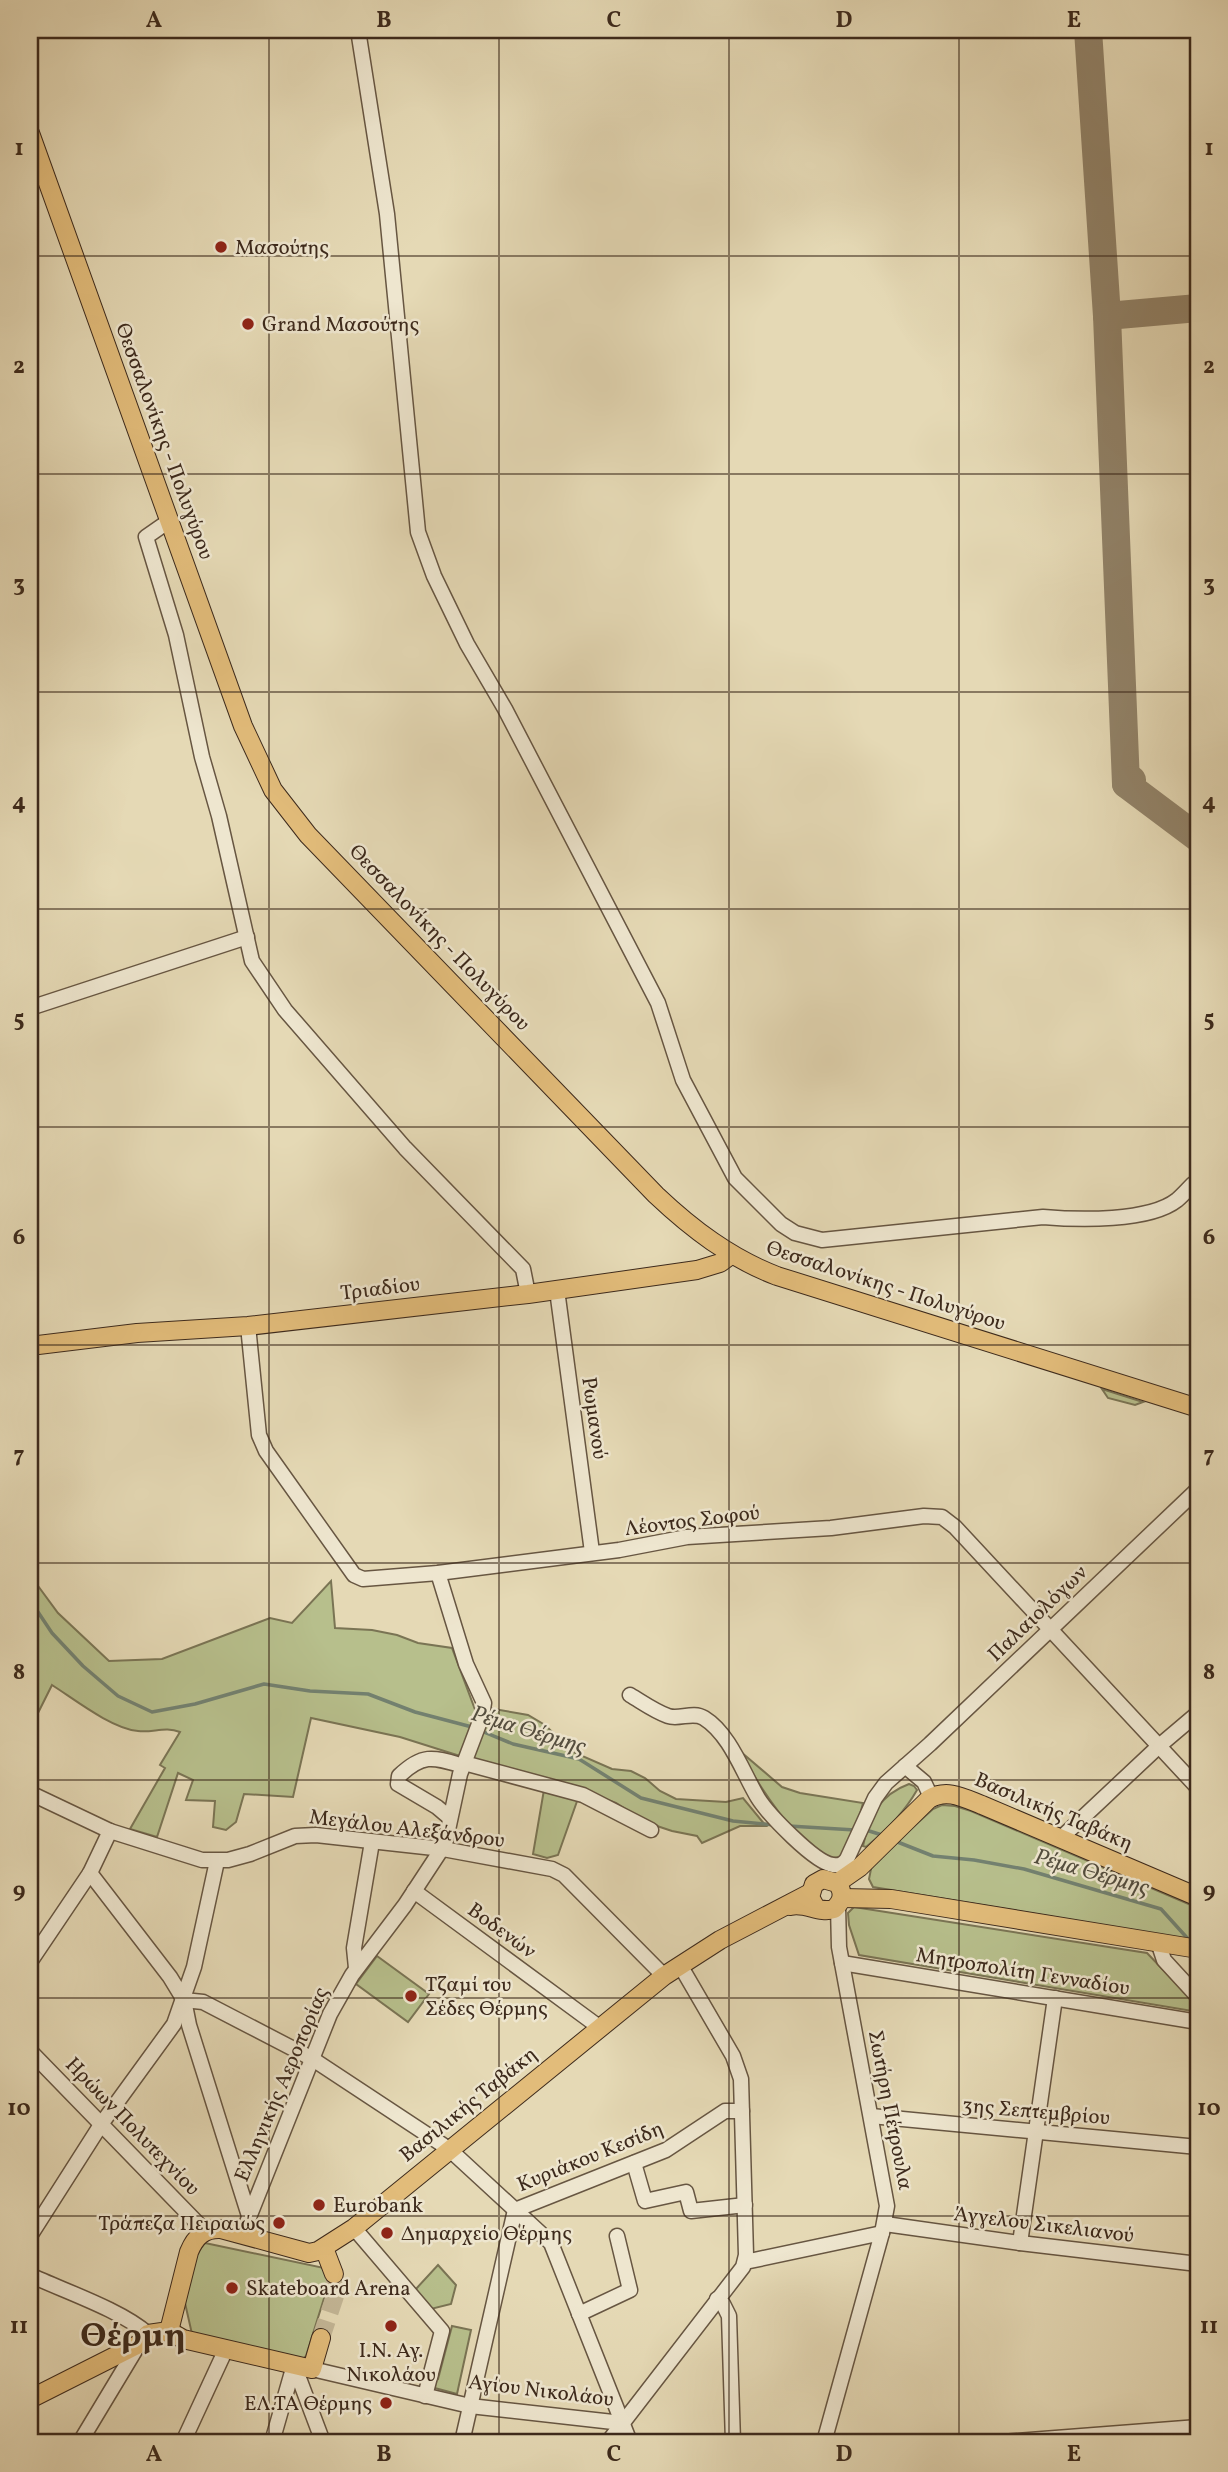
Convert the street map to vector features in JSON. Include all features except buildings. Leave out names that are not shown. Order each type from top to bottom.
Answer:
[{"type":"main road","name":"Θεσσαλονίκης - Πολυγύρου","points":[[30,133],[221,669],[252,750],[288,812],[656,1195],[684,1221],[731,1255],[777,1276],[1198,1408]]},
{"type":"main road","name":"Τριαδίου","points":[[30,1346],[137,1333],[248,1326],[528,1294],[696,1270],[720,1263],[731,1255]]},
{"type":"main road","name":"Βασιλικής Ταβάκη","points":[[826,1897],[931,1797],[942,1793],[955,1795],[1061,1838],[1198,1897]]},
{"type":"main road","name":"Βασιλικής Ταβάκη","points":[[324,2248],[354,2228],[664,1976],[720,1940],[783,1907],[826,1897],[891,1899],[1198,1949]]},
{"type":"main road","points":[[30,2399],[144,2339],[169,2331],[188,2252],[196,2238],[205,2231],[217,2229],[305,2253],[314,2253],[324,2248],[334,2274]]},
{"type":"main road","name":"Αγίου Νικολάου","points":[[169,2331],[183,2339],[312,2369]]},
{"type":"main road","points":[[312,2369],[321,2338]]},
{"type":"street","points":[[358,30],[387,214],[418,532],[434,576],[467,644],[505,709],[658,1003],[683,1080],[735,1178],[781,1224],[795,1233],[822,1240],[1043,1217],[1080,1220],[1114,1217],[1153,1211],[1175,1201],[1193,1184]]},
{"type":"street","points":[[169,521],[146,537],[176,635],[202,757],[219,816],[252,961],[285,1010],[405,1148],[523,1269],[528,1294]]},
{"type":"street","points":[[30,1008],[247,937]]},
{"type":"street","name":"Ρωμανού","points":[[556,1290],[592,1552]]},
{"type":"street","name":"Λέοντος Σοφού","points":[[248,1326],[259,1435],[266,1451],[354,1575],[363,1579],[438,1573],[620,1550],[687,1537],[831,1528],[924,1516],[942,1517],[955,1527],[1198,1788]]},
{"type":"street","name":"Παλαιολόγων","points":[[794,1838],[819,1859],[831,1865],[844,1864],[875,1798],[886,1783],[1198,1489]]},
{"type":"street","name":"Ελληνικής Αεροπορίας","points":[[242,2235],[330,2014],[356,1968],[443,1849],[465,1760],[482,1716],[484,1703],[466,1664],[438,1573]]},
{"type":"street","points":[[629,1695],[670,1717],[704,1717],[729,1745],[758,1798],[794,1838]]},
{"type":"street","points":[[1061,1838],[1198,1713]]},
{"type":"street","points":[[450,1818],[398,1784],[399,1776],[414,1763],[429,1758],[465,1760],[583,1795],[651,1830]]},
{"type":"street","points":[[905,1766],[924,1782],[931,1797]]},
{"type":"street","name":"Μεγάλου Αλεξάνδρου","points":[[32,1796],[110,1831],[182,1855],[217,1861],[250,1854],[305,1834],[443,1849],[543,1867],[564,1875],[664,1976]]},
{"type":"street","points":[[30,1960],[90,1873],[110,1831]]},
{"type":"street","name":"Σωτήρη Πέτρουλα","points":[[794,1838],[826,1897],[839,1947],[887,2198],[883,2228],[824,2442]]},
{"type":"street","points":[[356,1968],[354,1948],[372,1842]]},
{"type":"street","points":[[30,2236],[102,2123],[174,2024],[194,1967],[217,1861]]},
{"type":"street","points":[[90,1873],[170,1976],[184,2000],[189,2025],[249,2216]]},
{"type":"street","name":"Βοδενών","points":[[414,1891],[599,2027]]},
{"type":"street","points":[[1165,1944],[1160,1955],[1198,1997]]},
{"type":"street","name":"Μητροπολίτη Γενναδίου","points":[[842,1963],[1198,2022]]},
{"type":"street","points":[[608,2442],[745,2262],[741,2079],[733,2056],[680,1965]]},
{"type":"street","points":[[1020,2243],[1055,1998]]},
{"type":"street","points":[[184,2000],[203,2002],[311,2057],[449,2149],[551,2243],[630,2442]]},
{"type":"street","name":"Ηρώων Πολυτεχνίου","points":[[30,2051],[205,2231]]},
{"type":"street","name":"Κυριάκου Κεσίδη","points":[[462,2442],[515,2210],[669,2148],[725,2111],[742,2111]]},
{"type":"street","name":"3ης Σεπτεμβρίου","points":[[870,2116],[1198,2147]]},
{"type":"street","points":[[634,2164],[645,2201],[685,2192],[691,2211],[745,2205]]},
{"type":"street","points":[[354,2228],[442,2331],[425,2396]]},
{"type":"street","name":"Άγγελου Σικελιανού","points":[[745,2262],[883,2228],[1198,2264]]},
{"type":"street","points":[[579,2314],[630,2290],[617,2236]]},
{"type":"street","points":[[30,2276],[125,2319],[144,2339],[80,2442]]},
{"type":"street","points":[[717,2300],[729,2316],[733,2442]]},
{"type":"street","points":[[183,2442],[226,2349]]},
{"type":"street","points":[[272,2442],[294,2365]]},
{"type":"street","points":[[294,2365],[323,2442]]},
{"type":"street","name":"Αγίου Νικολάου","points":[[312,2369],[470,2406],[622,2423]]},
{"type":"street","points":[[1002,2442],[1198,2427]]},
{"type":"green space","points":[[1102,1389],[1143,1402],[1135,1405],[1108,1398]]},
{"type":"green space","points":[[30,1575],[58,1613],[109,1661],[162,1659],[270,1618],[292,1623],[331,1581],[335,1628],[372,1630],[418,1643],[452,1648],[477,1715],[460,1756],[400,1737],[311,1718],[293,1797],[244,1794],[236,1822],[226,1830],[213,1827],[215,1801],[186,1800],[193,1780],[178,1773],[157,1837],[130,1829],[165,1768],[160,1765],[180,1732],[143,1731],[117,1725],[52,1685],[38,1713],[30,1708]]},
{"type":"green space","points":[[488,1708],[528,1715],[545,1725],[573,1752],[612,1769],[631,1771],[676,1799],[726,1802],[743,1798],[766,1826],[740,1826],[702,1843],[697,1836],[645,1822],[616,1803],[581,1790],[558,1855],[547,1858],[533,1854],[546,1778],[470,1759]]},
{"type":"green space","points":[[741,1752],[782,1787],[800,1793],[863,1803],[856,1830],[841,1857],[830,1858],[805,1842],[767,1796]]},
{"type":"green space","points":[[909,1784],[917,1790],[906,1806],[881,1835],[866,1847],[863,1846],[868,1826],[877,1808],[890,1794]]},
{"type":"green space","points":[[942,1805],[971,1811],[1198,1908],[1198,1941],[873,1887],[869,1879],[872,1864],[933,1809]]},
{"type":"green space","points":[[854,1907],[1147,1953],[1194,2002],[1198,2012],[859,1955],[849,1925],[848,1913]]},
{"type":"green space","points":[[377,1956],[429,1994],[408,2022],[356,1984]]},
{"type":"green space","points":[[205,2243],[329,2269],[331,2276],[306,2356],[301,2361],[192,2334],[185,2303],[196,2255]]},
{"type":"green space","points":[[438,2265],[456,2285],[451,2304],[431,2309],[415,2290]]},
{"type":"green space","points":[[452,2326],[471,2330],[457,2394],[431,2387],[433,2378],[438,2379]]},
{"type":"waterway","name":"Ρέμα Θέρμης","points":[[30,1600],[52,1633],[83,1666],[118,1696],[152,1712],[195,1704],[264,1684],[310,1691],[368,1694],[415,1712],[472,1727]]},
{"type":"waterway","name":"Ρέμα Θέρμης","points":[[479,1730],[513,1744],[579,1759],[641,1798],[733,1821],[774,1825]]},
{"type":"waterway","name":"Ρέμα Θέρμης","points":[[789,1826],[855,1830]]},
{"type":"waterway","name":"Ρέμα Θέρμης","points":[[866,1830],[882,1835]]},
{"type":"waterway","name":"Ρέμα Θέρμης","points":[[895,1841],[933,1856],[1024,1869],[1161,1909],[1189,1940]]},
{"type":"taxiway","points":[[1088,30],[1107,316],[1126,784]]},
{"type":"taxiway","points":[[1111,317],[1107,316],[1198,308]]},
{"type":"taxiway","points":[[1132,780],[1126,784],[1198,838]]},
{"type":"tunnel","points":[[321,2338],[336,2293],[334,2274]]},
{"type":"place","name":"Μασούτης","points":[[221,247]]},
{"type":"place","name":"Grand Μασούτης","points":[[248,324]]},
{"type":"place","name":"Τζαμί του Σέδες Θέρμης","points":[[411,1996]]},
{"type":"place","name":"Eurobank","points":[[319,2205]]},
{"type":"place","name":"Τράπεζα Πειραιώς","points":[[279,2223]]},
{"type":"place","name":"Δημαρχείο Θέρμης","points":[[387,2233]]},
{"type":"place","name":"Skateboard Arena","points":[[232,2288]]},
{"type":"place","name":"Ι.Ν. Αγ. Νικολάου","points":[[391,2326]]},
{"type":"place","name":"ΕΛ.ΤΑ Θέρμης","points":[[386,2403]]},
{"type":"district","name":"Θέρμη","points":[[133,2334]]}]
